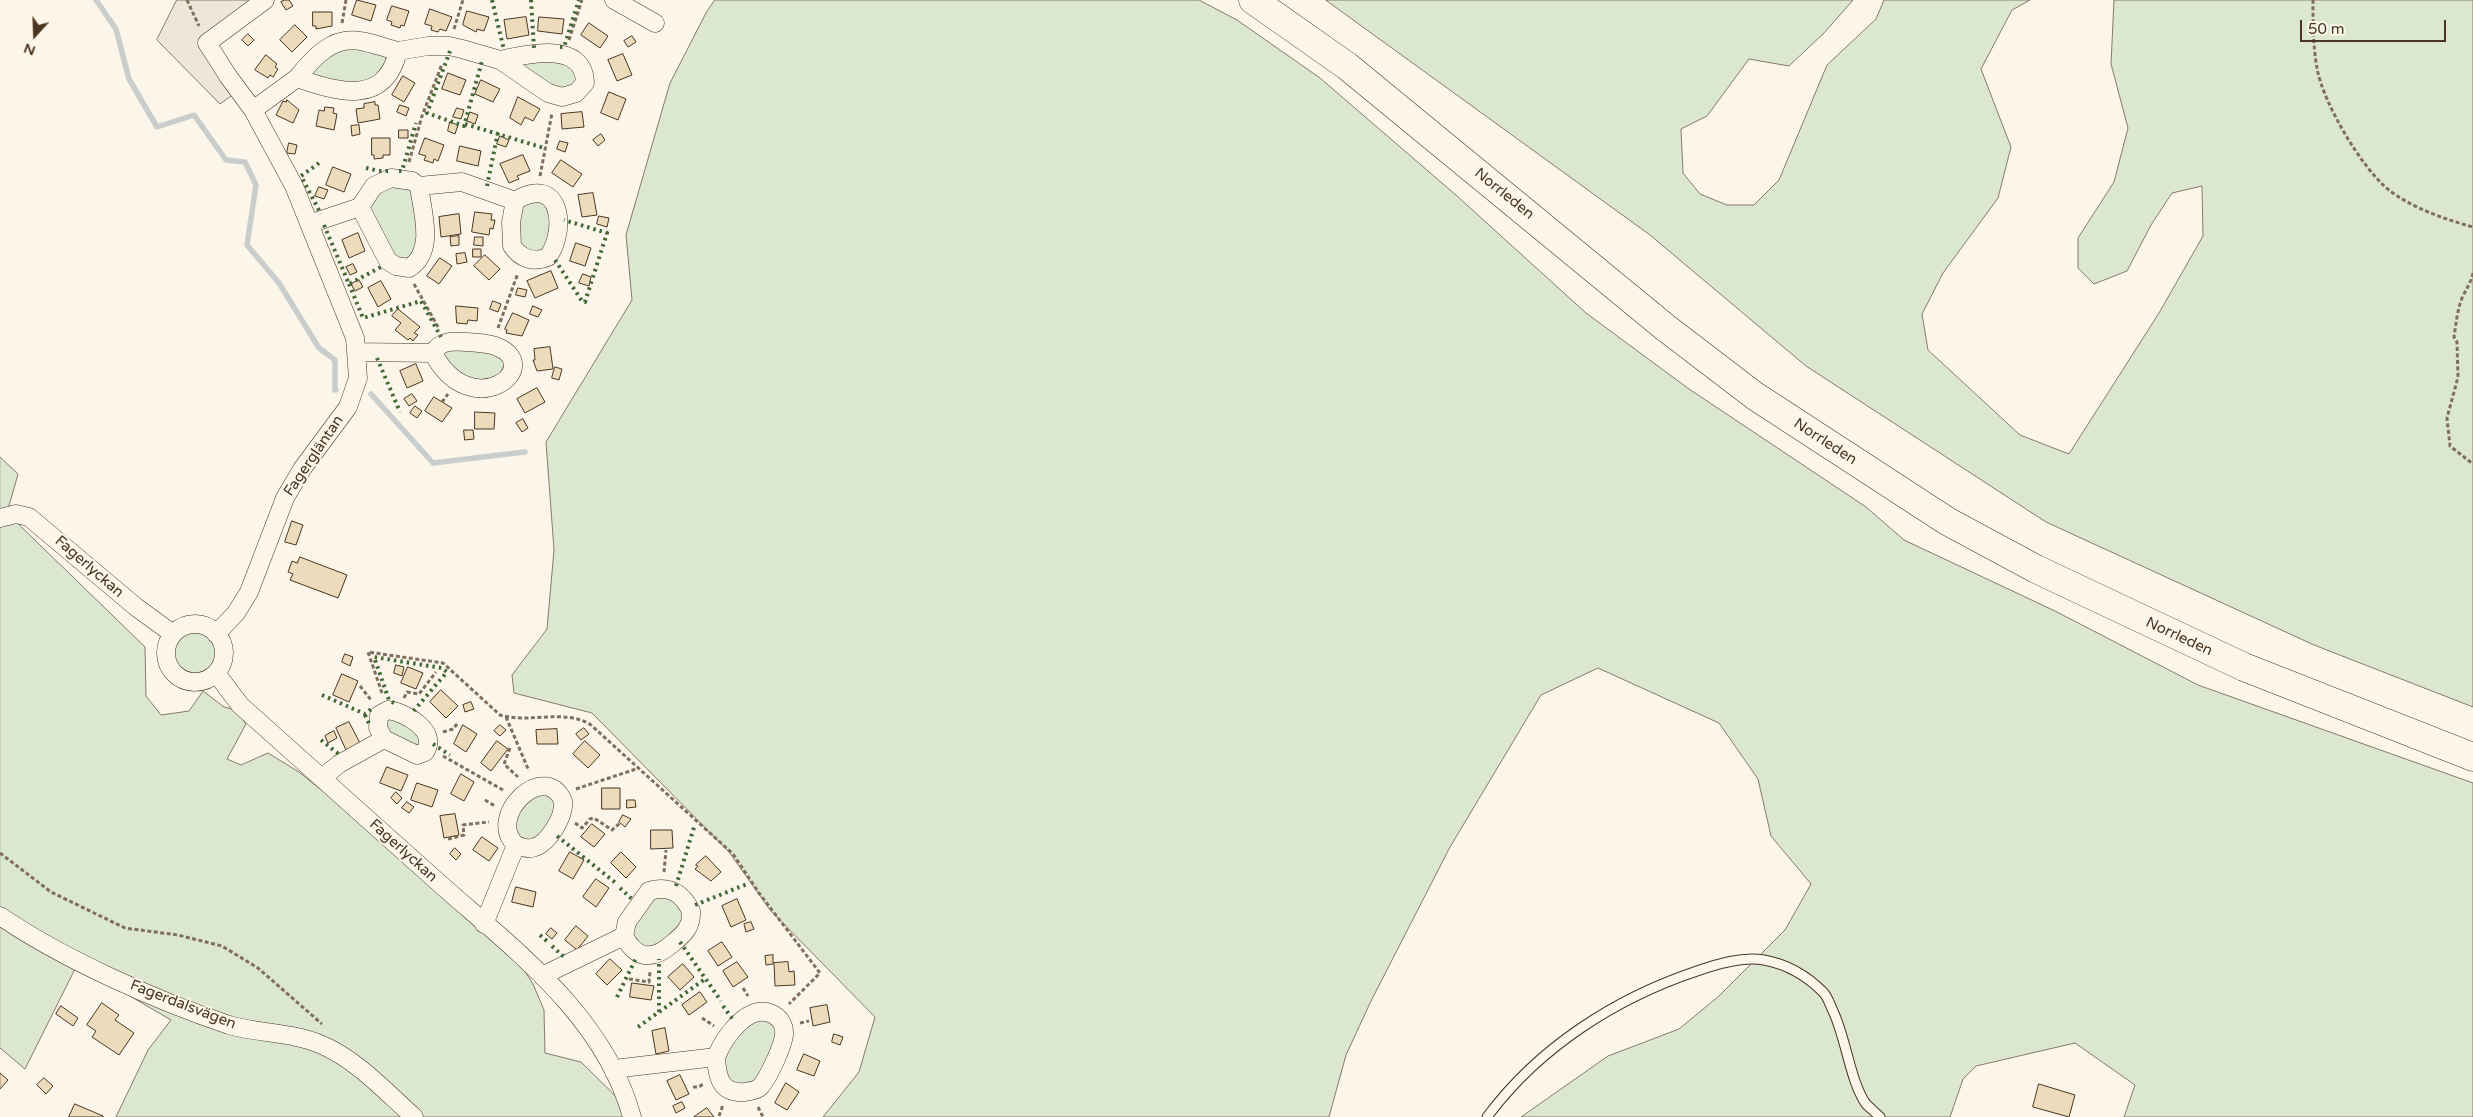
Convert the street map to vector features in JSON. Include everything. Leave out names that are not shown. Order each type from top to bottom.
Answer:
[{"type":"highway","name":"Norrleden","points":[[1253,0],[1347,66],[1666,328],[1755,396],[1947,521],[2053,577],[2244,667],[2473,757]]},
{"type":"street","points":[[207,43],[265,0]]},
{"type":"street","points":[[614,0],[655,23]]},
{"type":"street","points":[[253,110],[297,78],[314,58],[339,41],[359,40],[398,51],[448,46],[500,60],[555,95],[572,95],[580,90],[585,83],[582,69],[564,55],[547,52],[500,60]]},
{"type":"street","name":"Fagergläntan","points":[[207,43],[253,110],[294,186],[347,315],[357,352],[358,378],[353,397],[338,421],[302,469],[285,498],[249,592],[236,614],[216,634]]},
{"type":"street","points":[[297,78],[345,92],[373,86],[388,76],[398,51]]},
{"type":"street","points":[[309,224],[360,207],[374,186],[391,178],[412,183],[462,182],[515,201],[537,194],[549,197],[557,205],[559,214],[556,238],[548,257],[538,260],[524,258],[515,251],[511,242],[515,201]]},
{"type":"street","points":[[360,207],[388,261],[405,269],[413,265],[420,257],[426,243],[412,183]]},
{"type":"street","points":[[357,352],[440,348],[457,341],[491,345],[509,355],[512,365],[508,379],[495,387],[476,388],[456,382],[443,370],[440,348]]},
{"type":"street","name":"Fagerlyckan","points":[[0,518],[16,514],[29,517],[136,607],[173,634]]},
{"type":"street","points":[[195,624],[210,629],[216,634],[222,643],[224,654],[222,664],[216,673],[200,682],[191,682],[175,675],[169,668],[166,650],[173,634],[179,629],[195,624]]},
{"type":"street","name":"Fagerlyckan","points":[[216,673],[240,705],[543,978],[588,1026],[614,1072],[632,1117]]},
{"type":"street","points":[[393,711],[427,733],[428,747],[422,754],[417,755],[406,752],[384,739],[377,721],[379,715],[393,711]]},
{"type":"street","points":[[322,778],[339,764],[384,739]]},
{"type":"street","points":[[550,786],[560,795],[563,805],[562,815],[553,830],[538,846],[529,848],[516,845],[509,834],[507,820],[529,791],[550,786]]},
{"type":"street","points":[[484,924],[516,845]]},
{"type":"street","name":"Fagerdalsvägen","points":[[0,916],[102,973],[193,1012],[231,1025],[302,1037],[322,1045],[344,1057],[414,1117]]},
{"type":"street","points":[[543,978],[550,972],[624,936]]},
{"type":"street","points":[[761,1012],[776,1017],[783,1027],[783,1043],[759,1088],[747,1092],[729,1090],[720,1080],[716,1057],[729,1037],[748,1015],[761,1012]]},
{"type":"street","points":[[614,1072],[622,1068],[716,1057]]},
{"type":"lane","points":[[1487,1117],[1502,1097],[1570,1034],[1619,1004],[1644,991],[1710,966],[1734,961],[1763,959],[1790,968],[1810,979],[1825,994],[1839,1023],[1854,1075],[1866,1103],[1880,1117]]},
{"type":"path","points":[[187,0],[207,43]]},
{"type":"path","points":[[339,41],[346,0]]},
{"type":"path","points":[[412,183],[422,116],[463,0]]},
{"type":"path","points":[[564,55],[582,0]]},
{"type":"path","points":[[2313,0],[2317,69],[2329,103],[2357,154],[2390,190],[2434,216],[2473,227]]},
{"type":"path","points":[[537,194],[555,95]]},
{"type":"path","points":[[491,345],[524,258]]},
{"type":"path","points":[[405,269],[440,348]]},
{"type":"path","points":[[2473,273],[2470,286],[2460,306],[2456,321],[2454,337],[2457,342],[2458,375],[2448,418],[2450,446],[2473,464]]},
{"type":"path","points":[[393,711],[368,652],[443,663],[494,711],[506,717],[574,718],[583,720],[640,768],[733,854],[759,893],[820,973],[776,1017]]},
{"type":"path","points":[[393,711],[407,692],[419,694],[436,672]]},
{"type":"path","points":[[506,717],[529,791]]},
{"type":"path","points":[[428,747],[529,791]]},
{"type":"path","points":[[510,748],[504,764],[529,791]]},
{"type":"path","points":[[560,795],[640,768]]},
{"type":"path","points":[[562,815],[582,828],[592,818],[597,819],[612,830],[620,823]]},
{"type":"path","points":[[448,839],[464,835],[463,825],[507,820]]},
{"type":"path","points":[[0,853],[51,892],[124,928],[178,935],[222,946],[258,968],[324,1025]]},
{"type":"green space","points":[[715,0],[1199,0],[1237,20],[1320,78],[1457,196],[1586,313],[1689,389],[1866,507],[1904,540],[2055,611],[2198,685],[2473,783],[2473,1117],[2124,1117],[2135,1085],[2075,1043],[1976,1066],[1963,1079],[1950,1117],[1521,1117],[1608,1056],[1679,1029],[1719,996],[1785,930],[1811,884],[1771,836],[1758,779],[1719,723],[1598,668],[1541,695],[1450,847],[1371,1001],[1346,1055],[1329,1117],[823,1117],[859,1072],[875,1017],[770,910],[729,852],[592,713],[514,693],[512,675],[547,629],[554,550],[546,442],[632,300],[626,235],[670,83],[706,13]]},
{"type":"green space","points":[[1326,0],[1853,0],[1824,33],[1789,66],[1749,59],[1707,116],[1681,129],[1683,173],[1700,194],[1727,205],[1754,205],[1779,180],[1827,65],[1876,19],[1884,0],[2030,0],[2012,10],[1981,69],[2011,147],[1998,198],[1943,273],[1922,314],[1928,350],[2020,435],[2069,454],[2159,313],[2203,236],[2202,186],[2172,193],[2151,225],[2127,271],[2094,284],[2078,268],[2078,238],[2114,182],[2128,128],[2111,64],[2114,0],[2473,0],[2473,707],[2314,645],[2046,522],[1806,366],[1650,235]]},
{"type":"green space","points":[[341,44],[382,52],[386,57],[387,70],[361,86],[306,75]]},
{"type":"green space","points":[[542,57],[568,64],[579,78],[571,89],[556,88],[516,62]]},
{"type":"green space","points":[[382,186],[414,188],[422,249],[400,265],[363,205]]},
{"type":"green space","points":[[534,198],[553,209],[545,253],[521,249],[516,230],[519,210]]},
{"type":"green space","points":[[481,347],[506,361],[496,382],[464,380],[440,352],[442,350]]},
{"type":"green space","points":[[0,457],[18,474],[7,513],[145,647],[146,696],[161,715],[189,711],[203,691],[224,707],[236,710],[246,724],[227,759],[241,765],[268,753],[299,772],[356,818],[515,956],[533,984],[544,1010],[545,1053],[581,1062],[637,1117],[116,1117],[148,1050],[171,1020],[77,965],[25,1069],[0,1048]]},
{"type":"green space","points":[[191,632],[208,635],[214,643],[216,650],[216,660],[211,672],[202,676],[191,674],[180,667],[173,657],[170,647],[176,638]]},
{"type":"green space","points":[[386,715],[411,723],[424,747],[390,739],[383,719]]},
{"type":"green space","points":[[547,792],[560,811],[534,841],[518,839],[512,819],[525,801]]},
{"type":"green space","points":[[664,891],[688,917],[655,951],[635,944],[628,926],[641,902]]},
{"type":"green space","points":[[748,1019],[774,1020],[778,1038],[756,1085],[728,1083],[722,1054]]},
{"type":"shaded area","points":[[177,0],[256,0],[199,42],[235,93],[220,104],[157,40]]},
{"type":"building","points":[[289,0],[293,6],[286,10],[281,2]]},
{"type":"building","points":[[357,0],[376,5],[371,21],[352,15]]},
{"type":"building","points":[[392,6],[409,11],[404,26],[401,25],[400,28],[391,25],[392,22],[387,20]]},
{"type":"building","points":[[430,9],[452,17],[446,31],[440,29],[438,32],[431,30],[432,26],[425,24]]},
{"type":"building","points":[[467,11],[489,17],[484,31],[477,29],[476,32],[463,25]]},
{"type":"building","points":[[313,12],[332,12],[332,26],[316,29],[316,26],[313,26]]},
{"type":"building","points":[[526,17],[529,35],[507,39],[504,20]]},
{"type":"building","points":[[539,17],[564,19],[562,34],[538,31]]},
{"type":"building","points":[[589,23],[608,36],[600,48],[581,35]]},
{"type":"building","points":[[295,25],[307,37],[292,52],[280,40]]},
{"type":"building","points":[[248,34],[254,40],[248,46],[242,40]]},
{"type":"building","points":[[632,36],[636,42],[628,47],[624,41]]},
{"type":"building","points":[[623,54],[632,75],[617,81],[608,60]]},
{"type":"building","points":[[266,55],[277,64],[275,67],[278,69],[273,77],[270,75],[268,78],[255,70]]},
{"type":"building","points":[[448,73],[466,80],[460,95],[442,89]]},
{"type":"building","points":[[403,76],[415,83],[404,102],[392,95]]},
{"type":"building","points":[[481,80],[500,89],[493,102],[475,94]]},
{"type":"building","points":[[609,92],[626,99],[618,120],[601,113]]},
{"type":"building","points":[[518,97],[540,109],[533,121],[525,117],[521,125],[510,118]]},
{"type":"building","points":[[287,100],[299,110],[293,123],[276,115],[283,101],[286,102]]},
{"type":"building","points":[[375,102],[375,105],[378,105],[380,119],[358,123],[356,109],[364,108],[364,104]]},
{"type":"building","points":[[400,105],[409,108],[406,116],[397,112]]},
{"type":"building","points":[[325,107],[334,108],[333,113],[337,114],[334,130],[316,126],[319,110],[324,111]]},
{"type":"building","points":[[457,108],[464,110],[461,119],[453,117]]},
{"type":"building","points":[[470,112],[478,115],[475,124],[467,121]]},
{"type":"building","points":[[582,112],[584,127],[562,129],[561,114]]},
{"type":"building","points":[[450,122],[458,125],[455,134],[448,131]]},
{"type":"building","points":[[359,125],[360,134],[352,136],[351,126]]},
{"type":"building","points":[[399,130],[408,130],[408,138],[399,138]]},
{"type":"building","points":[[601,134],[605,140],[598,146],[593,140]]},
{"type":"building","points":[[500,136],[509,140],[506,147],[497,144]]},
{"type":"building","points":[[372,138],[390,138],[390,155],[383,155],[383,158],[374,159],[374,155],[372,155]]},
{"type":"building","points":[[425,138],[444,145],[438,161],[434,159],[433,163],[424,160],[426,156],[419,154]]},
{"type":"building","points":[[560,141],[568,143],[565,152],[557,149]]},
{"type":"building","points":[[289,143],[297,145],[295,154],[287,153]]},
{"type":"building","points":[[460,146],[481,151],[478,166],[457,161]]},
{"type":"building","points":[[523,155],[530,171],[517,176],[519,179],[509,183],[500,164]]},
{"type":"building","points":[[561,160],[582,174],[573,187],[552,173]]},
{"type":"building","points":[[333,167],[351,174],[344,192],[326,185]]},
{"type":"building","points":[[319,187],[328,190],[324,199],[315,196]]},
{"type":"building","points":[[593,193],[597,215],[582,217],[578,195]]},
{"type":"building","points":[[475,212],[492,214],[491,220],[495,220],[493,229],[490,228],[489,235],[472,232]]},
{"type":"building","points":[[459,214],[461,234],[441,237],[439,217]]},
{"type":"building","points":[[599,216],[609,218],[607,227],[597,224]]},
{"type":"building","points":[[358,233],[365,251],[349,258],[342,240]]},
{"type":"building","points":[[459,236],[459,245],[451,246],[450,237]]},
{"type":"building","points":[[475,237],[483,237],[483,246],[474,245]]},
{"type":"building","points":[[576,243],[591,248],[585,266],[570,261]]},
{"type":"building","points":[[473,249],[481,249],[481,257],[473,257]]},
{"type":"building","points":[[465,253],[467,262],[457,264],[456,254]]},
{"type":"building","points":[[485,255],[500,269],[489,280],[474,266]]},
{"type":"building","points":[[440,258],[452,266],[439,284],[427,276]]},
{"type":"building","points":[[353,264],[357,272],[350,275],[346,267]]},
{"type":"building","points":[[551,271],[558,288],[535,298],[527,281]]},
{"type":"building","points":[[583,274],[591,277],[589,286],[579,283]]},
{"type":"building","points":[[359,280],[363,287],[355,291],[351,284]]},
{"type":"building","points":[[381,281],[391,299],[378,307],[368,288]]},
{"type":"building","points":[[518,288],[527,290],[525,297],[516,295]]},
{"type":"building","points":[[493,301],[501,304],[498,312],[490,309]]},
{"type":"building","points":[[456,306],[478,308],[477,321],[468,320],[467,324],[457,323]]},
{"type":"building","points":[[533,306],[542,310],[538,317],[530,314]]},
{"type":"building","points":[[398,309],[420,327],[414,333],[418,335],[413,341],[410,338],[408,340],[395,330],[401,323],[392,316]]},
{"type":"building","points":[[513,313],[529,320],[522,336],[506,333],[507,330],[505,329]]},
{"type":"building","points":[[550,347],[553,369],[537,371],[533,360],[535,360],[534,349]]},
{"type":"building","points":[[416,364],[423,381],[407,388],[400,371]]},
{"type":"building","points":[[555,367],[562,369],[559,380],[552,378]]},
{"type":"building","points":[[537,388],[545,402],[525,413],[517,399]]},
{"type":"building","points":[[412,394],[417,401],[409,406],[404,399]]},
{"type":"building","points":[[434,397],[452,408],[442,422],[425,411]]},
{"type":"building","points":[[415,406],[422,411],[417,418],[410,413]]},
{"type":"building","points":[[475,412],[495,413],[494,429],[475,429]]},
{"type":"building","points":[[523,419],[528,428],[522,432],[516,423]]},
{"type":"building","points":[[464,430],[473,430],[474,439],[465,440]]},
{"type":"building","points":[[292,521],[303,525],[296,545],[285,542]]},
{"type":"building","points":[[300,557],[347,575],[338,598],[290,580],[293,574],[288,572],[292,561],[297,563]]},
{"type":"building","points":[[345,654],[353,657],[350,666],[342,662]]},
{"type":"building","points":[[396,665],[404,667],[402,676],[394,673]]},
{"type":"building","points":[[408,667],[423,673],[416,689],[401,683]]},
{"type":"building","points":[[342,674],[358,681],[349,702],[333,695]]},
{"type":"building","points":[[441,690],[458,706],[446,718],[430,702]]},
{"type":"building","points":[[471,702],[474,709],[465,712],[463,705]]},
{"type":"building","points":[[349,722],[360,743],[346,750],[336,728]]},
{"type":"building","points":[[463,725],[477,734],[466,752],[454,744]]},
{"type":"building","points":[[500,725],[506,730],[500,736],[494,731]]},
{"type":"building","points":[[584,728],[589,734],[581,740],[576,734]]},
{"type":"building","points":[[557,729],[558,744],[537,744],[536,730]]},
{"type":"building","points":[[334,731],[337,738],[328,743],[325,736]]},
{"type":"building","points":[[497,741],[508,749],[491,771],[481,763]]},
{"type":"building","points":[[585,741],[600,755],[588,768],[573,754]]},
{"type":"building","points":[[387,767],[408,775],[401,791],[380,783]]},
{"type":"building","points":[[461,774],[474,782],[464,801],[451,794]]},
{"type":"building","points":[[417,783],[438,790],[432,807],[411,800]]},
{"type":"building","points":[[602,788],[620,788],[620,809],[602,809]]},
{"type":"building","points":[[396,792],[402,798],[397,804],[391,798]]},
{"type":"building","points":[[627,800],[635,800],[636,807],[627,808]]},
{"type":"building","points":[[407,802],[414,807],[409,813],[402,808]]},
{"type":"building","points":[[455,814],[459,835],[444,838],[440,816]]},
{"type":"building","points":[[623,815],[631,819],[625,827],[619,822]]},
{"type":"building","points":[[592,824],[605,834],[594,847],[581,837]]},
{"type":"building","points":[[651,830],[672,830],[673,848],[651,849]]},
{"type":"building","points":[[482,837],[498,848],[489,861],[473,850]]},
{"type":"building","points":[[455,848],[461,854],[456,860],[450,854]]},
{"type":"building","points":[[570,852],[584,860],[573,879],[559,871]]},
{"type":"building","points":[[621,852],[636,867],[626,878],[611,863]]},
{"type":"building","points":[[706,856],[721,872],[711,881],[695,869],[698,866],[696,865]]},
{"type":"building","points":[[596,879],[609,888],[596,907],[583,897]]},
{"type":"building","points":[[516,887],[536,892],[533,907],[512,902]]},
{"type":"building","points":[[737,899],[746,920],[731,927],[722,906]]},
{"type":"building","points":[[751,922],[754,929],[746,932],[744,924]]},
{"type":"building","points":[[576,926],[588,936],[577,950],[565,940]]},
{"type":"building","points":[[551,928],[557,933],[552,939],[546,934]]},
{"type":"building","points":[[722,942],[732,957],[718,966],[708,951]]},
{"type":"building","points":[[773,955],[773,964],[766,965],[765,956]]},
{"type":"building","points":[[610,959],[622,970],[607,985],[596,974]]},
{"type":"building","points":[[737,962],[748,977],[733,987],[723,971]]},
{"type":"building","points":[[788,962],[789,972],[794,971],[795,985],[775,986],[774,963]]},
{"type":"building","points":[[683,964],[694,977],[680,990],[668,977]]},
{"type":"building","points":[[632,983],[654,986],[651,1000],[630,997]]},
{"type":"building","points":[[700,992],[707,1002],[689,1015],[682,1005]]},
{"type":"building","points":[[102,1003],[119,1015],[115,1020],[134,1033],[119,1055],[92,1037],[96,1031],[87,1025]]},
{"type":"building","points":[[827,1005],[830,1022],[813,1026],[810,1008]]},
{"type":"building","points":[[61,1006],[78,1018],[73,1026],[56,1014]]},
{"type":"building","points":[[665,1028],[669,1051],[656,1054],[652,1031]]},
{"type":"building","points":[[834,1034],[843,1037],[840,1045],[832,1042]]},
{"type":"building","points":[[804,1054],[820,1061],[814,1076],[797,1070]]},
{"type":"building","points":[[0,1073],[8,1080],[0,1089]]},
{"type":"building","points":[[680,1075],[689,1094],[676,1100],[667,1081]]},
{"type":"building","points":[[44,1078],[53,1086],[46,1094],[37,1085]]},
{"type":"building","points":[[786,1083],[799,1092],[787,1110],[775,1103]]},
{"type":"building","points":[[2039,1084],[2075,1095],[2069,1117],[2033,1107]]},
{"type":"building","points":[[682,1102],[685,1108],[676,1113],[673,1106]]},
{"type":"building","points":[[75,1104],[103,1116],[103,1117],[69,1117]]},
{"type":"building","points":[[707,1108],[714,1117],[694,1117]]},
{"type":"waterway","points":[[96,0],[116,29],[129,79],[157,127],[194,115],[226,160],[245,162],[256,185],[247,245],[279,283],[319,348],[335,360],[336,390]]},
{"type":"waterway","points":[[371,394],[433,463],[525,452]]},
{"type":"hedge","points":[[492,0],[504,50]]},
{"type":"hedge","points":[[531,0],[534,48],[536,48]]},
{"type":"hedge","points":[[560,47],[564,47],[579,0]]},
{"type":"hedge","points":[[450,51],[427,113],[464,126],[482,61]]},
{"type":"hedge","points":[[399,171],[402,171],[416,123]]},
{"type":"hedge","points":[[465,124],[544,148]]},
{"type":"hedge","points":[[487,186],[498,132]]},
{"type":"hedge","points":[[319,163],[301,176],[321,214]]},
{"type":"hedge","points":[[366,168],[375,170]]},
{"type":"hedge","points":[[379,171],[390,171]]},
{"type":"hedge","points":[[555,260],[582,301],[585,302],[607,233],[564,220]]},
{"type":"hedge","points":[[324,225],[349,284],[381,267]]},
{"type":"hedge","points":[[349,284],[363,318],[421,301],[441,337]]},
{"type":"hedge","points":[[377,358],[400,412]]},
{"type":"hedge","points":[[394,703],[389,700],[374,657],[442,668],[447,672],[411,714]]},
{"type":"hedge","points":[[322,695],[365,714],[374,707]]},
{"type":"hedge","points":[[365,715],[370,726]]},
{"type":"hedge","points":[[321,740],[341,756]]},
{"type":"hedge","points":[[433,744],[450,755]]},
{"type":"hedge","points":[[676,886],[695,824]]},
{"type":"hedge","points":[[557,836],[617,884]]},
{"type":"hedge","points":[[695,905],[747,884]]},
{"type":"hedge","points":[[620,888],[634,901]]},
{"type":"hedge","points":[[540,935],[549,943]]},
{"type":"hedge","points":[[680,942],[721,1001]]},
{"type":"hedge","points":[[552,946],[565,958]]},
{"type":"hedge","points":[[617,997],[636,958]]},
{"type":"hedge","points":[[659,959],[659,1012]]},
{"type":"hedge","points":[[638,1027],[705,979]]},
{"type":"hedge","points":[[723,1006],[734,1021]]}]
